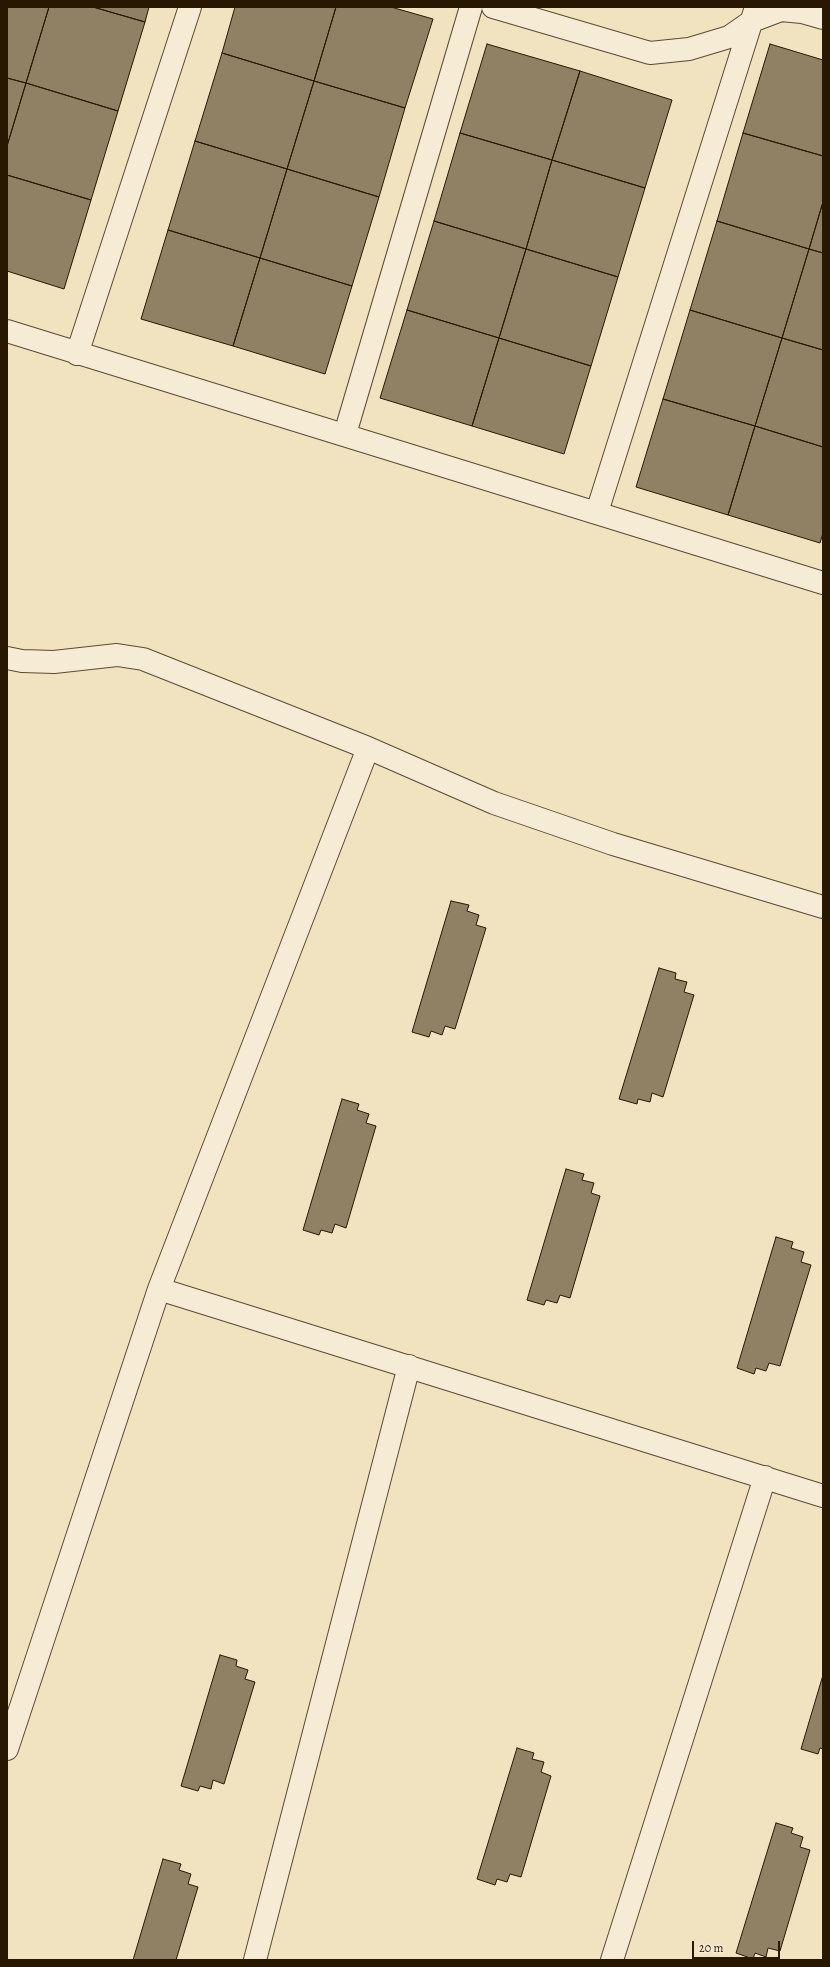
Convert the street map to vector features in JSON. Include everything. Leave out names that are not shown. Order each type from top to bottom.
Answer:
[{"type":"street","points":[[77,354],[190,7]]},
{"type":"street","points":[[345,434],[471,7]]},
{"type":"street","points":[[493,7],[650,53],[689,50],[729,37],[754,14],[781,10],[802,12],[823,18]]},
{"type":"street","points":[[597,512],[754,14]]},
{"type":"street","points":[[7,331],[77,354],[345,434],[823,583]]},
{"type":"street","points":[[7,658],[22,661],[54,662],[117,655],[143,659],[368,748],[494,803],[612,844],[823,907]]},
{"type":"street","points":[[7,1749],[159,1289],[368,748]]},
{"type":"street","points":[[159,1289],[823,1496]]},
{"type":"street","points":[[255,1960],[410,1366]]},
{"type":"street","points":[[612,1960],[765,1477]]},
{"type":"building","points":[[7,7],[49,7],[26,83],[7,78]]},
{"type":"building","points":[[49,7],[93,7],[145,22],[118,111],[26,83]]},
{"type":"building","points":[[93,7],[149,7],[145,22]]},
{"type":"building","points":[[235,7],[336,7],[314,81],[222,53]]},
{"type":"building","points":[[336,7],[391,7],[433,19],[405,108],[314,81]]},
{"type":"building","points":[[487,44],[580,71],[552,160],[460,133]]},
{"type":"building","points":[[770,44],[823,60],[823,156],[743,133]]},
{"type":"building","points":[[222,53],[314,81],[287,169],[195,141]]},
{"type":"building","points":[[580,71],[672,100],[645,188],[552,160]]},
{"type":"building","points":[[7,78],[26,83],[7,146]]},
{"type":"building","points":[[314,81],[405,108],[379,197],[287,169]]},
{"type":"building","points":[[26,83],[118,111],[91,200],[7,175],[7,146]]},
{"type":"building","points":[[460,133],[552,160],[526,249],[434,221]]},
{"type":"building","points":[[743,133],[823,156],[823,202],[809,249],[717,221]]},
{"type":"building","points":[[195,141],[287,169],[260,258],[168,230]]},
{"type":"building","points":[[552,160],[645,188],[618,277],[526,249]]},
{"type":"building","points":[[287,169],[379,197],[352,286],[260,258]]},
{"type":"building","points":[[7,175],[91,200],[64,289],[7,271]]},
{"type":"building","points":[[823,202],[823,253],[809,249]]},
{"type":"building","points":[[434,221],[526,249],[499,338],[407,310]]},
{"type":"building","points":[[717,221],[809,249],[782,338],[690,310]]},
{"type":"building","points":[[168,230],[260,258],[233,346],[141,319]]},
{"type":"building","points":[[526,249],[618,277],[591,366],[499,338]]},
{"type":"building","points":[[809,249],[823,253],[823,350],[782,338]]},
{"type":"building","points":[[260,258],[352,286],[325,374],[233,346]]},
{"type":"building","points":[[407,310],[499,338],[472,426],[380,398]]},
{"type":"building","points":[[690,310],[782,338],[755,426],[663,399]]},
{"type":"building","points":[[499,338],[591,366],[564,454],[472,426]]},
{"type":"building","points":[[782,338],[823,350],[823,447],[755,426]]},
{"type":"building","points":[[663,399],[755,426],[728,515],[636,487]]},
{"type":"building","points":[[755,426],[823,447],[823,533],[820,543],[728,515]]},
{"type":"building","points":[[451,901],[469,905],[467,911],[479,915],[476,925],[486,928],[455,1029],[445,1026],[442,1035],[431,1031],[429,1037],[412,1032]]},
{"type":"building","points":[[659,968],[676,973],[675,979],[687,982],[684,992],[694,995],[663,1097],[652,1093],[650,1102],[638,1099],[637,1104],[619,1099]]},
{"type":"building","points":[[342,1099],[359,1104],[357,1110],[369,1114],[366,1123],[376,1126],[346,1228],[335,1224],[332,1233],[321,1230],[319,1235],[303,1230]]},
{"type":"building","points":[[566,1169],[584,1174],[582,1180],[594,1183],[591,1193],[600,1196],[570,1298],[560,1295],[557,1303],[546,1300],[544,1305],[527,1300]]},
{"type":"building","points":[[776,1237],[793,1242],[791,1248],[804,1252],[801,1262],[811,1265],[780,1366],[769,1363],[766,1371],[756,1368],[754,1374],[737,1368]]},
{"type":"building","points":[[220,1655],[237,1660],[236,1666],[248,1670],[245,1679],[255,1682],[224,1784],[213,1780],[211,1789],[200,1786],[198,1791],[181,1786]]},
{"type":"building","points":[[823,1675],[823,1749],[820,1748],[818,1754],[801,1749]]},
{"type":"building","points":[[517,1748],[534,1753],[532,1759],[544,1762],[541,1772],[551,1776],[521,1877],[510,1874],[507,1882],[497,1879],[495,1885],[477,1879]]},
{"type":"building","points":[[776,1823],[793,1828],[791,1833],[803,1837],[800,1847],[810,1850],[780,1951],[768,1948],[766,1957],[755,1953],[753,1959],[736,1953]]},
{"type":"building","points":[[163,1859],[181,1864],[179,1870],[191,1874],[188,1884],[198,1887],[176,1960],[133,1960]]}]
